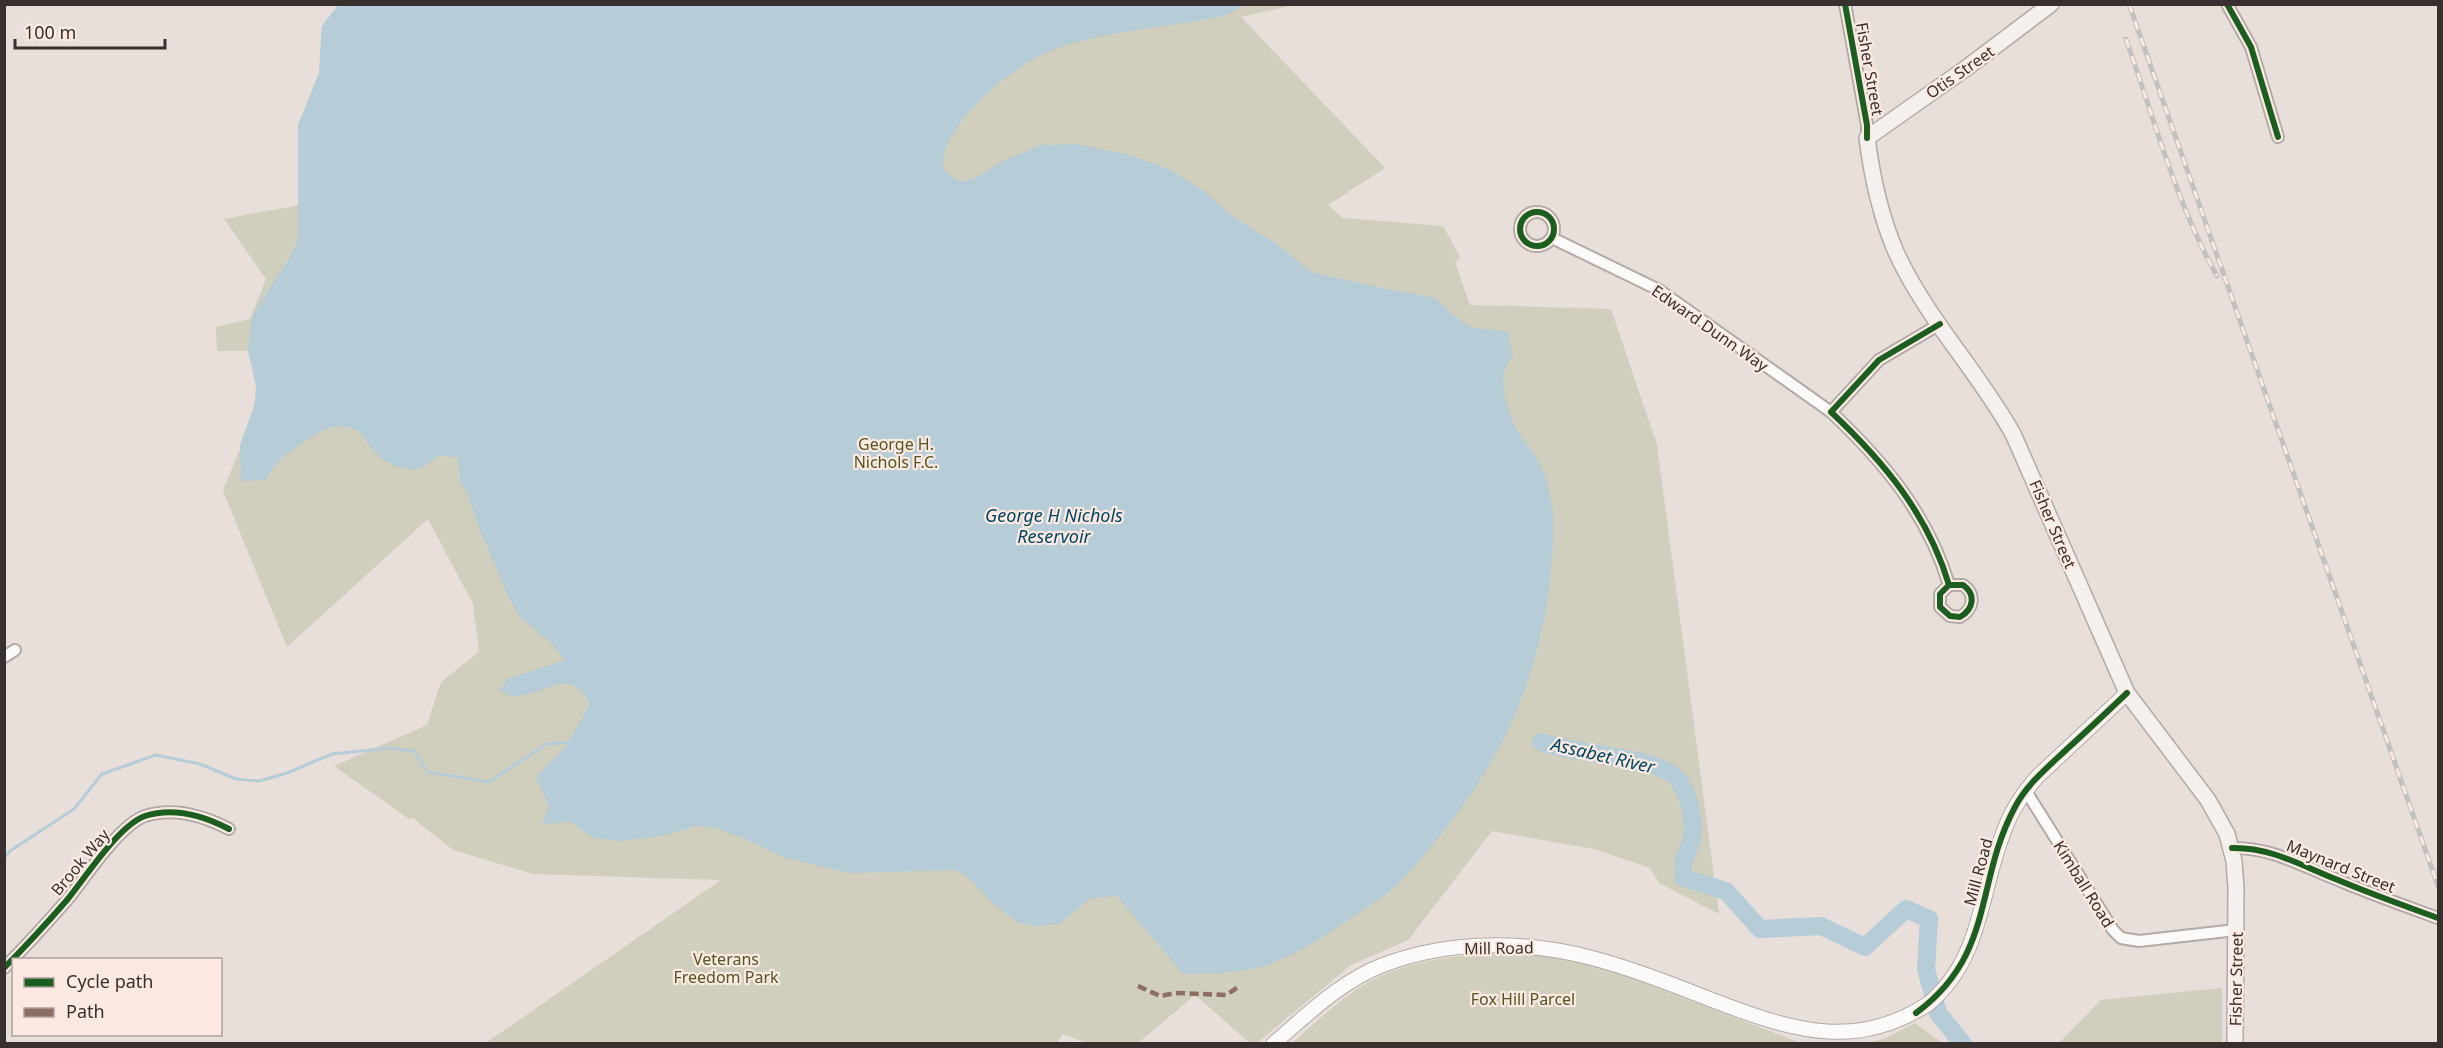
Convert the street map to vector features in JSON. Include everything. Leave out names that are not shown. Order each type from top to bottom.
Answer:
[{"type":"main road","name":"Otis Street","points":[[1867,138],[1965,69],[2051,4]]},
{"type":"main road","name":"Fisher Street","points":[[1867,138],[1874,186],[1892,241],[1921,298],[2013,434],[2127,693],[2215,810],[2232,848],[2236,930],[2235,1044]]},
{"type":"street","name":"Fisher Street","points":[[1845,4],[1867,125],[1867,138]]},
{"type":"street","points":[[2227,4],[2251,47],[2278,136]]},
{"type":"street","name":"Edward Dunn Way","points":[[1552,238],[1659,290],[1831,412],[1866,445],[1906,494],[1929,535],[1949,585]]},
{"type":"street","points":[[1831,412],[1879,360],[1940,324]]},
{"type":"street","points":[[4,657],[15,650]]},
{"type":"street","name":"Mill Road","points":[[1273,1044],[1345,985],[1368,972],[1395,961],[1420,955],[1486,945],[1544,948],[1593,958],[1636,971],[1812,1035],[1843,1036],[1888,1027],[1916,1012],[1940,993],[1959,969],[1976,933],[2006,826],[2025,791],[2127,693]]},
{"type":"street","name":"Kimball Road","points":[[2025,791],[2113,930],[2121,938],[2139,941],[2236,930]]},
{"type":"street","name":"Brook Way","points":[[13,958],[67,900],[105,850],[144,816],[174,812],[210,819],[229,829]]},
{"type":"street","name":"Maynard Street","points":[[2232,848],[2255,848],[2275,853],[2348,885],[2439,918]]},
{"type":"green space","name":"George H Nichols Reservoir","points":[[339,5],[1294,5],[1241,17],[1385,168],[1328,205],[1343,218],[1443,226],[1460,257],[1455,262],[1470,305],[1611,309],[1657,445],[1719,914],[1659,883],[1650,868],[1594,849],[1492,831],[1408,940],[1351,965],[1257,1043],[1250,1043],[1195,995],[1138,1043],[1087,1043],[1063,1034],[1056,1044],[486,1043],[721,880],[533,874],[453,850],[413,818],[409,819],[334,766],[427,725],[441,682],[479,652],[473,604],[428,519],[287,647],[223,491],[248,426],[256,388],[248,351],[217,351],[216,327],[250,319],[266,279],[224,219],[299,205],[298,125],[319,73],[322,26]]},
{"type":"green space","name":"Fox Hill Parcel","points":[[1527,952],[1590,962],[1801,1043],[1291,1044],[1350,994],[1378,977],[1398,969],[1462,956]]},
{"type":"green space","points":[[2222,988],[2222,1043],[2059,1043],[2101,1000]]},
{"type":"green space","points":[[1915,1023],[1942,1043],[1866,1043],[1886,1038]]},
{"type":"water","name":"George H Nichols Reservoir","points":[[339,4],[1244,5],[1227,15],[1080,41],[1034,59],[983,97],[964,118],[945,149],[944,171],[960,182],[975,178],[1001,162],[1041,145],[1075,144],[1130,155],[1171,170],[1204,191],[1231,215],[1281,247],[1311,272],[1436,298],[1470,327],[1508,332],[1513,356],[1504,372],[1506,401],[1516,428],[1541,466],[1552,506],[1553,536],[1550,577],[1545,614],[1527,684],[1498,749],[1460,810],[1417,864],[1395,887],[1317,941],[1264,966],[1234,972],[1193,974],[1183,974],[1117,896],[1091,898],[1059,924],[1038,926],[1018,923],[991,902],[971,880],[956,870],[849,873],[783,857],[716,828],[696,826],[662,836],[620,841],[594,838],[571,822],[542,824],[549,806],[536,777],[566,746],[590,704],[582,692],[573,686],[564,684],[524,695],[511,696],[499,691],[507,679],[565,660],[551,643],[521,618],[511,602],[480,530],[468,495],[460,481],[458,457],[437,456],[425,466],[402,468],[387,462],[375,453],[360,433],[349,427],[337,426],[317,434],[287,454],[277,463],[266,480],[241,481],[240,445],[255,403],[256,386],[248,351],[251,324],[254,313],[290,257],[298,239],[298,125],[319,73],[322,26]]},
{"type":"waterway","points":[[4,858],[10,851],[74,809],[102,774],[156,755],[200,764],[236,779],[259,781],[287,773],[332,754],[390,748],[414,751],[428,772],[489,782],[547,744],[570,742]]},
{"type":"waterway","name":"Assabet River","points":[[1541,742],[1648,764],[1673,775],[1685,791],[1693,825],[1692,839],[1683,862],[1684,878],[1726,891],[1760,929],[1821,926],[1865,947],[1906,909],[1929,919],[1926,969],[1938,1013],[1963,1044]]},
{"type":"railway","points":[[2129,4],[2438,886]]},
{"type":"railway","points":[[2126,39],[2189,219],[2217,276]]},
{"type":"marked path","points":[[1138,986],[1160,996],[1176,993],[1226,995],[1240,986]]},
{"type":"cycle path","points":[[1845,4],[1867,125],[1867,138]]},
{"type":"cycle path","points":[[2227,4],[2251,47],[2278,137]]},
{"type":"cycle path","points":[[1537,212],[1549,217],[1554,229],[1549,241],[1537,246],[1525,241],[1520,229],[1525,217],[1537,212]]},
{"type":"cycle path","points":[[1940,324],[1879,360],[1831,412],[1902,490],[1929,535],[1949,585],[1963,585],[1970,593],[1971,606],[1960,617],[1950,616],[1940,607],[1940,594],[1949,585]]},
{"type":"cycle path","points":[[1916,1013],[1942,990],[1959,967],[1972,942],[2002,835],[2020,799],[2045,769],[2127,693]]},
{"type":"cycle path","points":[[13,958],[67,900],[114,841],[135,821],[145,816],[166,812],[188,814],[229,829]]},
{"type":"cycle path","points":[[2232,848],[2260,851],[2286,858],[2438,918]]},
{"type":"cycle path","points":[[4,968],[12,960]]},
{"type":"park label","name":"George H. Nichols F.C.","points":[[896,453]]},
{"type":"park label","name":"Veterans Freedom Park","points":[[726,968]]}]
